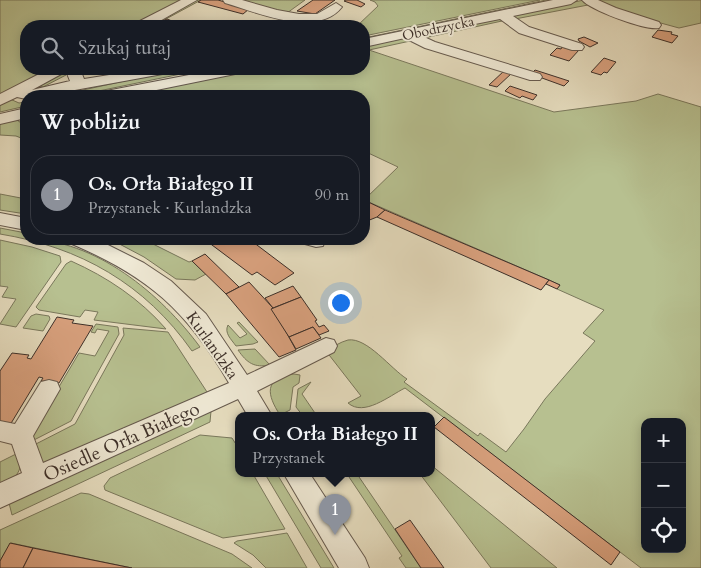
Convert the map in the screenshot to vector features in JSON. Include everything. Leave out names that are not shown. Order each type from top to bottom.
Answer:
[{"type":"street","points":[[153,20],[191,0]]},
{"type":"street","points":[[229,0],[268,12],[299,17],[321,16],[336,7]]},
{"type":"street","name":"Obodrzycka","points":[[370,42],[570,0]]},
{"type":"street","points":[[588,0],[611,11],[654,24]]},
{"type":"street","points":[[502,14],[519,27],[531,33],[577,47]]},
{"type":"street","points":[[406,34],[430,45],[535,77]]},
{"type":"street","points":[[0,100],[49,75]]},
{"type":"street","points":[[76,75],[78,84]]},
{"type":"street","points":[[50,90],[137,75]]},
{"type":"street","points":[[132,90],[198,75]]},
{"type":"street","points":[[16,92],[20,93]]},
{"type":"street","points":[[0,119],[20,114]]},
{"type":"street","points":[[0,219],[20,223]]},
{"type":"street","name":"Kurlandzka","points":[[94,245],[144,272],[188,308],[207,332],[258,412]]},
{"type":"street","name":"Osiedle Orła Białego","points":[[0,496],[36,478],[243,387],[326,346]]},
{"type":"street","points":[[36,478],[11,433],[49,389]]},
{"type":"street","points":[[298,477],[355,568]]},
{"type":"green space","points":[[0,0],[201,0],[164,20],[20,20],[20,75],[66,75],[43,87],[39,86],[30,90],[20,90],[20,95],[10,99],[20,103],[20,107],[0,112]]},
{"type":"green space","points":[[237,0],[305,0],[287,13]]},
{"type":"green space","points":[[370,0],[540,0],[370,35],[370,20],[363,20],[378,6]]},
{"type":"green space","points":[[546,0],[556,0],[370,39],[370,37]]},
{"type":"green space","points":[[584,0],[701,0],[701,23],[679,28],[657,22],[651,28],[607,14],[588,5],[515,19],[511,15]]},
{"type":"green space","points":[[498,18],[502,21],[370,50],[370,45]]},
{"type":"green space","points":[[370,50],[554,112],[636,101],[658,94],[701,107],[701,568],[641,568],[405,388],[369,407],[354,407],[348,403],[361,396],[326,351],[345,341],[355,340],[371,348],[407,379],[404,382],[478,436],[480,433],[506,452],[545,399],[595,341],[583,333],[604,310],[557,289],[560,285],[370,203],[370,194],[398,167],[370,154],[370,90],[152,90],[225,75],[370,75]]},
{"type":"green space","points":[[152,75],[176,75],[103,90],[83,90]]},
{"type":"green space","points":[[18,118],[20,122],[20,138],[0,135],[0,122]]},
{"type":"green space","points":[[0,194],[20,198],[20,213],[0,210]]},
{"type":"green space","points":[[0,228],[20,232],[20,238],[0,234]]},
{"type":"green space","points":[[0,240],[60,256],[61,262],[16,327],[0,324],[16,299],[2,297],[8,287],[0,286]]},
{"type":"green space","points":[[46,245],[66,245],[77,248],[101,259],[124,273],[166,308],[200,347],[192,351],[174,327],[132,288],[84,259]]},
{"type":"green space","points":[[121,245],[155,245],[189,262],[192,261],[206,274],[195,280],[176,279],[144,257]]},
{"type":"green space","points":[[71,261],[97,274],[122,290],[145,308],[166,329],[94,320],[98,312],[85,310],[80,317],[39,310],[36,307],[66,264]]},
{"type":"green space","points":[[36,314],[49,316],[50,319],[43,331],[23,328],[31,316]]},
{"type":"green space","points":[[239,322],[258,342],[236,346],[229,336],[227,328],[228,325],[240,338],[247,334],[237,323]]},
{"type":"green space","points":[[96,324],[118,327],[119,334],[71,421],[32,441],[34,429],[79,353],[95,356],[109,331],[97,329],[95,333],[91,332]]},
{"type":"green space","points":[[123,328],[168,332],[207,392],[200,399],[45,464],[39,461],[32,446],[75,424],[124,335]]},
{"type":"green space","points":[[255,349],[270,365],[255,365],[238,350]]},
{"type":"green space","points":[[300,375],[299,383],[293,387],[290,410],[278,412],[272,401],[270,388],[277,379],[284,376]]},
{"type":"green space","points":[[311,382],[302,394],[314,412],[300,412],[296,407],[298,389]]},
{"type":"green space","points":[[211,411],[210,422],[12,515],[9,503]]},
{"type":"green space","points":[[200,435],[232,438],[235,443],[235,477],[255,477],[285,529],[223,538],[105,490],[104,486],[110,478]]},
{"type":"green space","points":[[20,452],[21,459],[17,474],[0,489],[0,462]]},
{"type":"green space","points":[[435,468],[557,568],[491,568],[422,477],[435,477]]},
{"type":"green space","points":[[267,477],[279,477],[334,568],[321,568]]},
{"type":"green space","points":[[349,477],[359,477],[421,568],[406,568],[399,558],[402,556]]},
{"type":"green space","points":[[81,493],[89,494],[232,554],[252,568],[132,568],[11,543],[0,561],[0,530]]},
{"type":"green space","points":[[287,533],[307,568],[266,568],[253,555],[234,543],[237,541]]},
{"type":"building","points":[[201,0],[218,0],[249,9],[243,14],[198,2]]},
{"type":"building","points":[[313,0],[335,0],[315,14],[297,11]]},
{"type":"building","points":[[357,0],[365,4],[361,7],[344,1]]},
{"type":"building","points":[[658,30],[672,32],[671,34],[678,36],[672,43],[652,37]]},
{"type":"building","points":[[584,37],[598,43],[590,47],[579,41],[578,39]]},
{"type":"building","points":[[562,47],[569,49],[571,47],[579,50],[569,61],[550,55],[557,48],[561,49]]},
{"type":"building","points":[[604,58],[616,62],[607,73],[604,72],[601,75],[591,72]]},
{"type":"building","points":[[505,70],[512,73],[497,87],[489,85]]},
{"type":"building","points":[[535,70],[569,81],[564,86],[531,74]]},
{"type":"building","points":[[510,86],[537,95],[533,100],[522,96],[520,98],[505,91]]},
{"type":"building","points":[[370,203],[385,210],[370,220]]},
{"type":"building","points":[[385,210],[549,280],[541,290],[377,217]]},
{"type":"building","points":[[212,245],[257,245],[294,273],[275,285],[257,272],[252,275]]},
{"type":"building","points":[[205,254],[239,287],[226,294],[192,261]]},
{"type":"building","points":[[549,280],[560,285],[557,289],[546,284]]},
{"type":"building","points":[[249,282],[273,308],[296,350],[279,357],[226,294]]},
{"type":"building","points":[[293,286],[301,297],[273,308],[265,298]]},
{"type":"building","points":[[301,297],[317,320],[315,321],[319,327],[324,325],[329,331],[319,335],[313,327],[289,337],[271,309]]},
{"type":"building","points":[[57,317],[74,320],[72,323],[93,326],[59,383],[41,381],[43,378],[39,377],[10,425],[0,423],[0,371],[12,353],[29,355],[27,358],[31,359]]},
{"type":"building","points":[[313,327],[321,338],[296,349],[289,337]]},
{"type":"building","points":[[444,417],[620,552],[611,565],[435,428]]},
{"type":"building","points":[[410,520],[444,568],[421,568],[395,529]]},
{"type":"building","points":[[10,543],[33,548],[23,568],[0,568],[0,561]]},
{"type":"building","points":[[33,548],[132,568],[23,568]]},
{"type":"place","name":"Os. Orła Białego II","points":[[335,535]]}]
